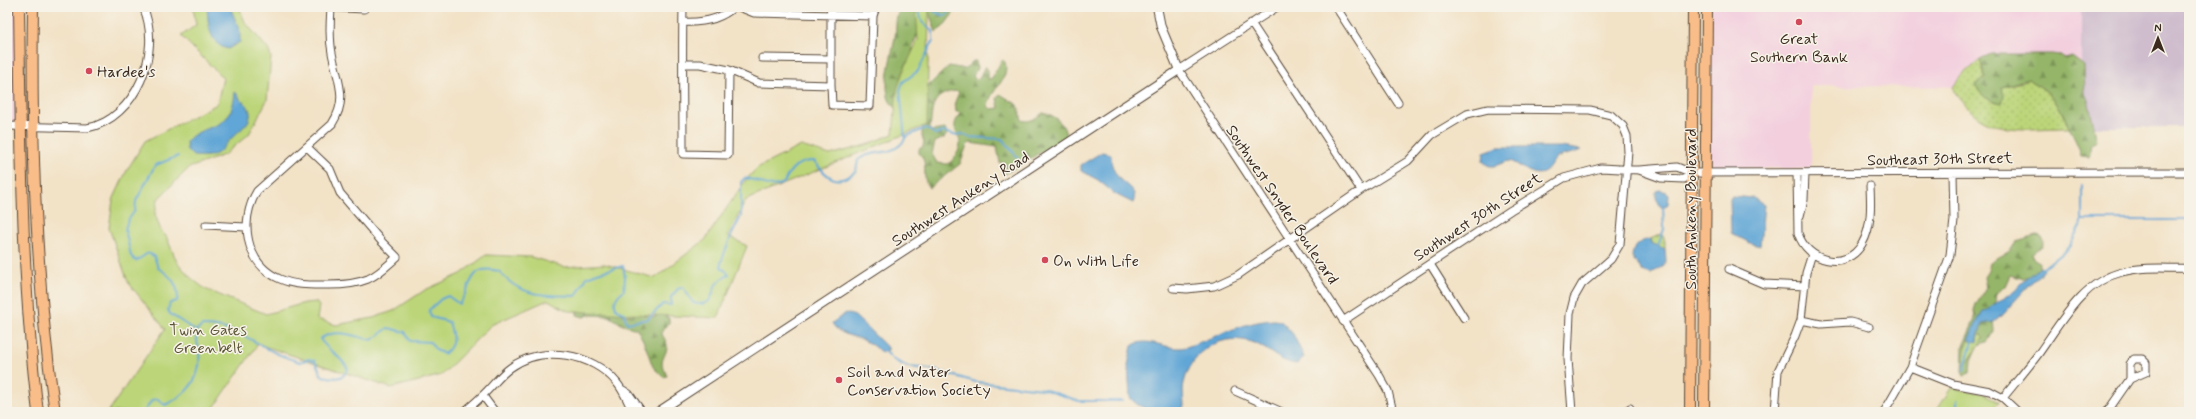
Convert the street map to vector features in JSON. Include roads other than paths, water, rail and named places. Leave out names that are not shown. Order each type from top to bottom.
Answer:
[{"type":"main road","points":[[19,7],[40,293],[45,349],[55,412]]},
{"type":"main road","points":[[33,7],[32,76],[27,127],[26,300],[38,412]]},
{"type":"main road","name":"South Ankeny Boulevard","points":[[1690,412],[1693,7]]},
{"type":"main road","name":"South Ankeny Boulevard","points":[[1704,412],[1707,7]]},
{"type":"street","points":[[7,126],[87,128],[99,126],[110,120],[123,109],[134,92],[147,59],[150,43],[148,27],[142,7]]},
{"type":"street","points":[[325,7],[364,9]]},
{"type":"street","points":[[308,147],[330,169],[340,193],[382,242],[397,257],[381,271],[367,279],[353,283],[312,285],[292,283],[279,279],[260,264],[249,245],[246,227],[246,217],[251,202],[257,191],[332,124],[341,103],[342,96],[330,32],[330,7]]},
{"type":"street","points":[[683,7],[683,154],[728,155],[729,70]]},
{"type":"street","points":[[683,22],[696,22],[715,19],[734,7]]},
{"type":"street","points":[[739,7],[754,13],[872,16]]},
{"type":"street","points":[[832,7],[832,106],[870,106],[872,16],[876,7]]},
{"type":"street","name":"Southwest Snyder Boulevard","points":[[1156,7],[1162,27],[1179,70],[1384,384],[1393,412]]},
{"type":"street","name":"Southwest Ankeny Road","points":[[658,412],[1276,7]]},
{"type":"street","points":[[1336,7],[1398,103]]},
{"type":"street","points":[[1251,23],[1361,190]]},
{"type":"street","points":[[762,58],[831,59]]},
{"type":"street","points":[[683,64],[700,64],[729,70],[759,83],[831,85]]},
{"type":"street","points":[[1173,288],[1195,289],[1226,281],[1290,240],[1361,190],[1408,161],[1432,135],[1467,114],[1480,110],[1590,110],[1611,115],[1623,126],[1627,136],[1623,223],[1620,244],[1611,260],[1582,284],[1574,298],[1570,314],[1568,360],[1572,412]]},
{"type":"street","name":"Southwest 30th Street","points":[[1639,170],[1677,167],[1692,173]]},
{"type":"street","name":"Southwest 30th Street","points":[[1343,321],[1558,180],[1588,170],[1626,168],[1639,170],[1661,178],[1684,179],[1692,173]]},
{"type":"street","name":"Southeast 30th Street","points":[[1692,173],[1953,173],[2010,171],[2189,172]]},
{"type":"street","points":[[1797,173],[1798,233],[1800,242],[1812,254],[1824,259],[1841,259],[1854,255],[1858,250],[1868,230],[1871,208],[1870,186]]},
{"type":"street","points":[[1798,222],[1804,200],[1805,173]]},
{"type":"street","points":[[1884,412],[1910,366],[1950,255],[1954,220],[1953,173]]},
{"type":"street","points":[[206,225],[246,227]]},
{"type":"street","points":[[1774,412],[1778,370],[1796,336],[1801,320],[1808,263],[1812,254]]},
{"type":"street","points":[[1430,264],[1464,318]]},
{"type":"street","points":[[2003,398],[2074,305],[2094,285],[2110,276],[2133,269],[2189,268]]},
{"type":"street","points":[[1729,269],[1764,284],[1805,286]]},
{"type":"street","points":[[1801,320],[1821,324],[1850,322],[1868,327]]},
{"type":"street","points":[[464,412],[483,396],[511,367],[527,359],[549,355],[570,356],[592,363],[612,377],[622,390],[633,412]]},
{"type":"street","points":[[1910,366],[1953,384],[1986,390],[2003,398],[2018,412]]},
{"type":"street","points":[[2107,412],[2130,379]]},
{"type":"street","points":[[622,390],[629,394],[642,412]]},
{"type":"street","points":[[1235,392],[1282,412]]},
{"type":"street","points":[[483,396],[495,412]]},
{"type":"water","points":[[207,7],[230,7],[240,31],[240,42],[228,49],[217,43],[213,38],[209,26]]},
{"type":"water","points":[[235,92],[247,105],[250,119],[218,153],[209,156],[193,156],[187,150],[186,142],[193,135],[223,121],[233,106]]},
{"type":"water","points":[[1498,147],[1561,147],[1581,150],[1557,158],[1545,172],[1536,174],[1510,161],[1496,166],[1489,166],[1486,164],[1483,161],[1484,152]]},
{"type":"water","points":[[1102,152],[1111,154],[1115,173],[1133,191],[1133,203],[1115,194],[1098,180],[1081,171],[1081,165]]},
{"type":"water","points":[[1660,190],[1669,194],[1668,204],[1665,207],[1661,207],[1656,198],[1656,191]]},
{"type":"water","points":[[1732,196],[1753,198],[1764,204],[1760,246],[1750,243],[1731,233],[1730,199]]},
{"type":"water","points":[[1650,239],[1651,243],[1665,249],[1666,261],[1663,266],[1651,274],[1642,271],[1632,257],[1637,244]]},
{"type":"water","points":[[2040,267],[2044,269],[1999,318],[1994,322],[1982,324],[1977,342],[1968,340],[1982,312],[2009,295]]},
{"type":"water","points":[[846,313],[855,316],[889,349],[882,353],[863,340],[838,330],[832,323]]},
{"type":"water","points":[[1274,320],[1281,321],[1293,334],[1304,357],[1297,364],[1287,362],[1257,344],[1244,340],[1221,341],[1202,352],[1188,371],[1183,392],[1184,407],[1179,412],[1155,412],[1138,405],[1130,398],[1128,365],[1132,346],[1137,343],[1149,342],[1173,348],[1182,348],[1256,322]]},
{"type":"waterway","points":[[144,412],[152,400],[158,399],[165,405],[180,396],[191,384],[198,370],[199,361],[196,331],[202,326],[220,327],[252,340],[284,357],[296,361],[300,362],[309,359],[315,361],[322,376],[337,378],[346,373],[348,369],[345,364],[320,339],[326,335],[339,333],[372,340],[388,328],[405,332],[410,341],[430,342],[436,350],[444,354],[448,351],[452,343],[449,322],[431,317],[429,310],[441,299],[448,296],[459,304],[476,273],[482,270],[489,269],[499,271],[507,280],[525,291],[544,295],[576,296],[587,277],[623,266],[625,277],[624,290],[616,299],[615,305],[619,311],[624,313],[627,323],[648,319],[663,304],[671,305],[671,297],[678,289],[683,287],[693,303],[703,304],[707,302],[711,297],[716,284],[729,274],[721,267],[721,262],[741,216],[741,182],[745,178],[769,185],[779,185],[784,183],[789,173],[795,166],[803,162],[814,161],[828,176],[838,180],[843,179],[856,171],[858,160],[864,156],[895,149],[905,139],[900,90],[903,82],[918,71],[933,41],[933,31],[922,22],[918,7]]},
{"type":"waterway","points":[[933,7],[935,12],[946,16],[952,7]]},
{"type":"waterway","points":[[905,137],[926,128],[935,134],[944,132],[954,135],[963,134],[968,137],[1002,139],[1018,158]]},
{"type":"waterway","points":[[178,156],[156,165],[153,169],[136,201],[135,211],[128,220],[125,229],[131,256],[136,261],[148,253],[154,256],[158,268],[173,282],[178,296],[177,301],[170,303],[168,310],[170,314],[196,331]]},
{"type":"waterway","points":[[2042,269],[2069,247],[2082,223],[2082,185]]},
{"type":"waterway","points":[[1658,246],[1664,229],[1663,207]]},
{"type":"waterway","points":[[2083,220],[2189,220]]},
{"type":"waterway","points":[[1964,370],[1972,341]]},
{"type":"waterway","points":[[886,352],[894,360],[908,367],[930,369],[976,382],[1043,389],[1079,401],[1122,401]]},
{"type":"waterway","points":[[1957,399],[1957,412]]},
{"type":"place","name":"Great Southern Bank","points":[[1799,22]]},
{"type":"place","name":"Hardee's","points":[[89,71]]},
{"type":"place","name":"On With Life","points":[[1045,260]]},
{"type":"place","name":"Soil and Water Conservation Society","points":[[839,380]]},
{"type":"park label","name":"Twin Gates Greenbelt","points":[[208,338]]}]
